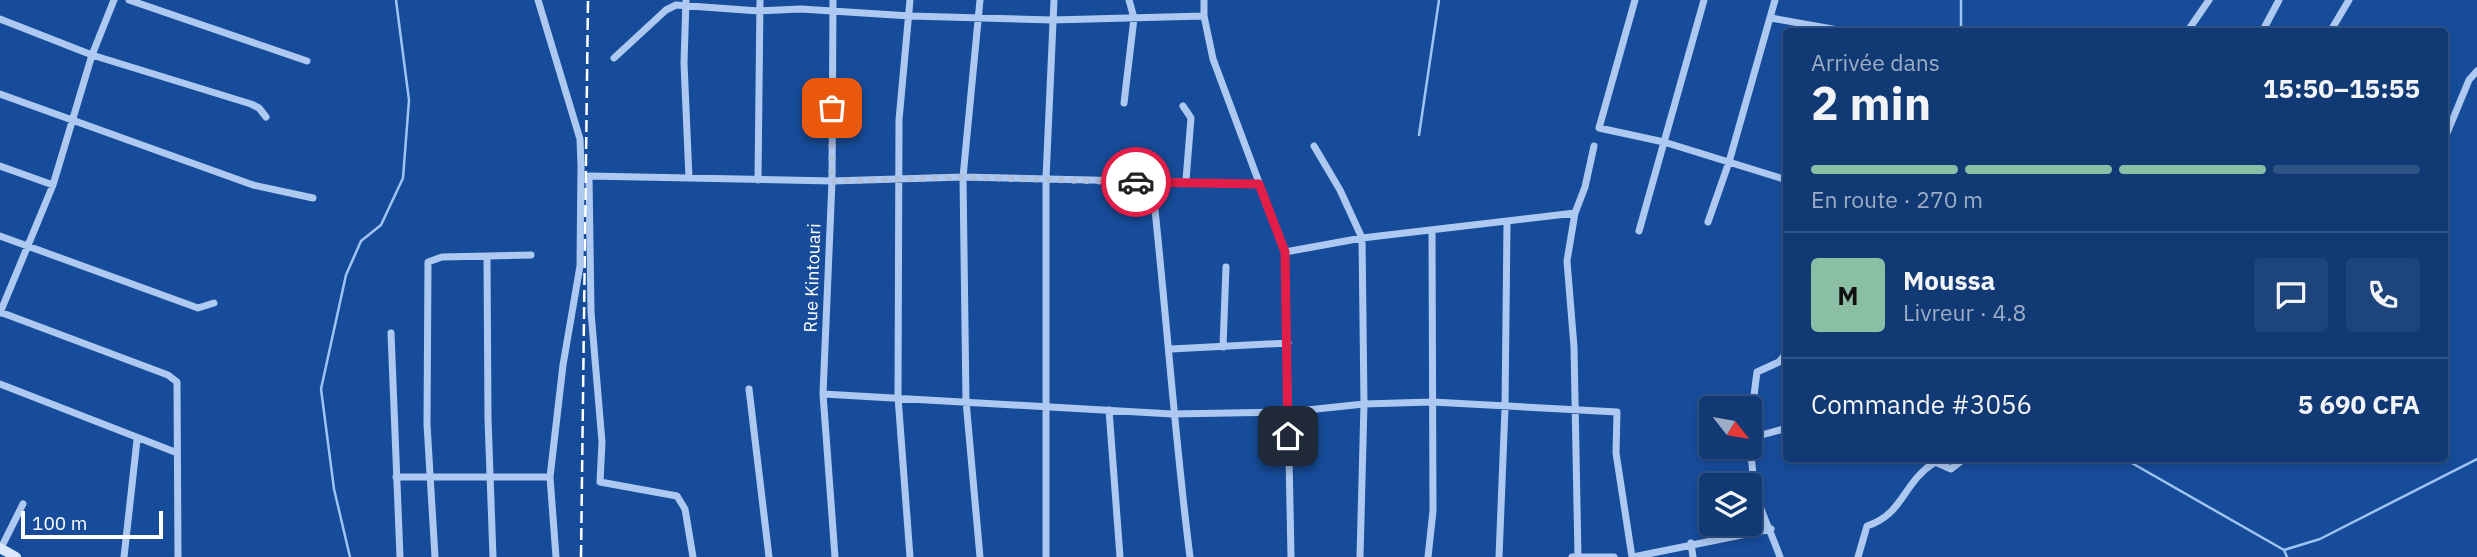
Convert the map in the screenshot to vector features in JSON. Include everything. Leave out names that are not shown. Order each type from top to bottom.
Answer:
[{"type":"street","points":[[114,0],[92,55],[53,185],[0,312],[168,375],[177,382],[178,557]]},
{"type":"street","points":[[129,0],[307,61]]},
{"type":"street","points":[[538,0],[580,139],[582,165],[580,266],[563,365],[550,477],[556,557]]},
{"type":"street","points":[[758,180],[760,0]]},
{"type":"street","name":"Rue Kintouari","points":[[833,0],[832,181],[823,394],[835,557]]},
{"type":"street","points":[[910,0],[900,120],[898,397],[910,557]]},
{"type":"street","points":[[980,0],[963,177],[966,401],[980,557]]},
{"type":"street","points":[[1046,557],[1046,178],[1054,0]]},
{"type":"street","points":[[1124,103],[1134,18],[1129,0]]},
{"type":"street","points":[[1205,0],[1204,16],[1213,59],[1285,252],[1291,557]]},
{"type":"street","points":[[1635,0],[1599,128],[1664,142],[1783,179]]},
{"type":"street","points":[[1639,232],[1704,0]]},
{"type":"street","points":[[1709,222],[1730,162],[1775,0]]},
{"type":"street","points":[[2190,28],[2209,0]]},
{"type":"street","points":[[2264,28],[2279,0]]},
{"type":"street","points":[[2332,28],[2349,0]]},
{"type":"street","points":[[686,3],[689,178]]},
{"type":"street","points":[[614,58],[670,7],[686,3],[759,11],[833,10],[978,18],[1204,16]]},
{"type":"street","points":[[1771,18],[1819,28]]},
{"type":"street","points":[[0,19],[92,55],[251,104],[259,108],[266,117]]},
{"type":"street","points":[[2448,131],[2469,80],[2477,71]]},
{"type":"street","points":[[0,94],[253,185],[313,198]]},
{"type":"street","points":[[1183,106],[1191,118],[1186,180]]},
{"type":"street","points":[[1314,146],[1340,190],[1362,238],[1364,404],[1360,557]]},
{"type":"street","points":[[1594,146],[1586,187],[1575,214],[1567,261],[1576,411],[1576,557],[1614,557]]},
{"type":"street","points":[[0,166],[53,185]]},
{"type":"street","points":[[693,557],[685,509],[677,496],[600,482],[602,442],[591,312],[589,176],[832,181],[963,177],[1152,182],[1186,180],[1259,184]]},
{"type":"street","points":[[1152,182],[1171,349],[1172,414],[1190,557]]},
{"type":"street","points":[[1285,252],[1362,238],[1507,224],[1575,214]]},
{"type":"street","points":[[1499,557],[1505,408],[1507,224]]},
{"type":"street","points":[[1429,557],[1433,511],[1432,231]]},
{"type":"street","points":[[0,236],[198,308],[214,303]]},
{"type":"street","points":[[435,557],[428,424],[428,262],[442,257],[531,255]]},
{"type":"street","points":[[487,258],[493,557]]},
{"type":"street","points":[[1223,347],[1226,267]]},
{"type":"street","points":[[391,333],[400,557]]},
{"type":"street","points":[[1171,349],[1287,343]]},
{"type":"street","points":[[1754,396],[1756,372],[1779,362],[1783,357]]},
{"type":"street","points":[[0,384],[137,440],[176,452]]},
{"type":"street","points":[[749,389],[769,557]]},
{"type":"street","points":[[823,394],[1172,414],[1288,412],[1364,404],[1432,402],[1617,412],[1616,453],[1632,557],[1771,529]]},
{"type":"street","points":[[1109,410],[1120,557]]},
{"type":"street","points":[[1762,435],[1783,429]]},
{"type":"street","points":[[124,557],[137,440]]},
{"type":"street","points":[[1754,459],[1760,506],[1780,557]]},
{"type":"street","points":[[1858,557],[1867,526],[1891,515],[1918,472],[1934,462],[1951,469],[1960,462]]},
{"type":"street","points":[[396,477],[550,477]]},
{"type":"street","points":[[16,557],[0,548],[23,504]]},
{"type":"street","points":[[1691,543],[1693,557]]},
{"type":"waterway","points":[[350,557],[334,489],[321,389],[346,275],[361,241],[381,225],[403,178],[409,100],[396,0]]},
{"type":"waterway","points":[[1419,135],[1439,0]]},
{"type":"waterway","points":[[1961,0],[1961,28]]},
{"type":"waterway","points":[[2284,550],[2320,539],[2477,459]]},
{"type":"waterway","points":[[2130,462],[2284,550],[2287,557]]},
{"type":"railway","points":[[581,557],[588,0]]},
{"type":"way so far","points":[[832,108],[832,181],[963,177],[1136,182]]},
{"type":"route","points":[[1136,182],[1186,180],[1259,184],[1285,252],[1288,436]]}]
